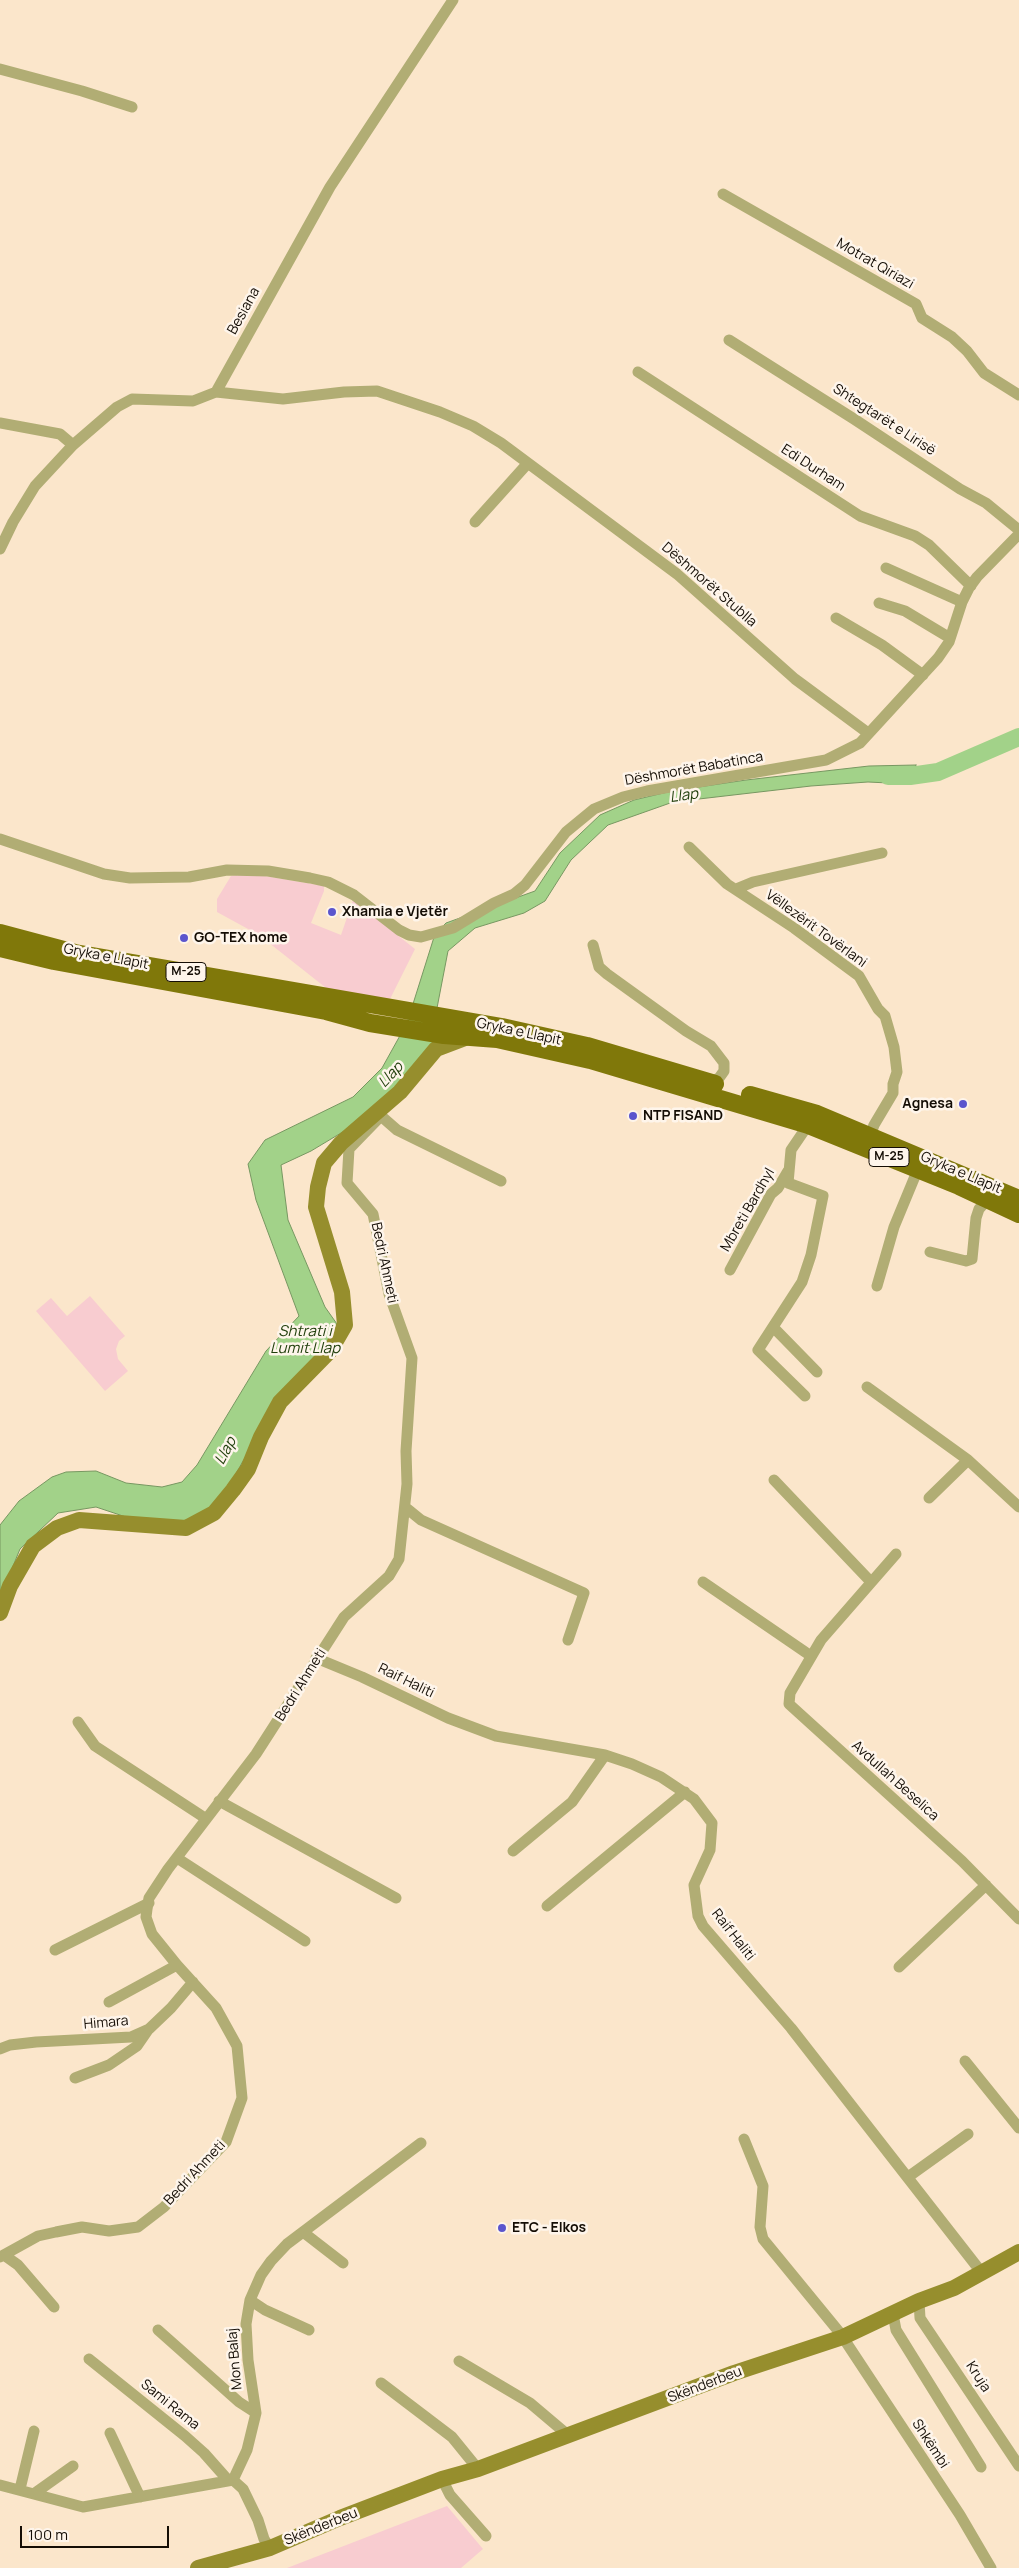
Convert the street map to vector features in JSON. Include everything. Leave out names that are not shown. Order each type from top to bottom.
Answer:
[{"type":"main road","name":"Gryka e Llapit","points":[[0,933],[75,953],[451,1018],[587,1046],[758,1103],[918,1169],[1019,1214]]},
{"type":"main road","name":"Gryka e Llapit","points":[[0,948],[62,963],[326,1011],[370,1023],[449,1040],[471,1037],[497,1039],[708,1086]]},
{"type":"main road","points":[[0,1613],[10,1586],[33,1546],[57,1528],[79,1520],[186,1528],[214,1513],[233,1490],[248,1469],[261,1437],[280,1402],[330,1351],[345,1324],[342,1292],[316,1207],[318,1187],[324,1163],[341,1143],[400,1092],[436,1049],[449,1040]]},
{"type":"main road","name":"Gryka e Llapit","points":[[758,1103],[817,1114],[1019,1198]]},
{"type":"main road","name":"Skënderbeu","points":[[203,2567],[270,2548],[340,2518],[442,2479],[478,2469],[734,2373],[843,2337],[1018,2255]]},
{"type":"street","name":"Besiana","points":[[216,392],[330,187],[454,0]]},
{"type":"street","points":[[0,70],[82,91],[132,107]]},
{"type":"street","name":"Motrat Qiriazi","points":[[723,194],[916,304],[922,318],[952,337],[967,351],[984,373],[1019,395]]},
{"type":"street","name":"Shtegtarët e Lirisë","points":[[729,340],[986,504],[1019,530]]},
{"type":"street","name":"Edi Durham","points":[[638,372],[860,516],[915,536],[929,545],[971,586]]},
{"type":"street","name":"Dëshmorët Stublla","points":[[216,392],[283,398],[350,391],[377,392],[424,406],[473,426],[501,442],[677,574],[795,679],[868,733]]},
{"type":"street","points":[[0,549],[12,522],[35,486],[73,445],[124,401],[155,398],[193,401],[216,392]]},
{"type":"street","points":[[0,423],[60,434],[73,445]]},
{"type":"street","points":[[475,522],[528,463]]},
{"type":"street","name":"Dëshmorët Babatinca","points":[[0,839],[104,874],[130,878],[189,877],[227,870],[268,871],[328,882],[354,895],[399,930],[421,936],[453,928],[494,903],[514,894],[530,878],[566,832],[594,809],[624,797],[647,791],[826,760],[853,748],[938,658],[950,638],[962,602],[971,586],[1019,534]]},
{"type":"street","points":[[886,568],[962,602]]},
{"type":"street","points":[[879,603],[905,611],[950,638]]},
{"type":"street","points":[[836,618],[882,645],[923,675]]},
{"type":"street","name":"Vëllezërit Tovërlani","points":[[689,847],[727,884],[794,928],[859,976],[878,1009],[885,1016],[894,1047],[897,1072],[893,1084],[893,1093],[874,1124],[870,1136]]},
{"type":"street","name":"Vëllezërit Tovërlani","points":[[736,889],[753,882],[882,852]]},
{"type":"street","points":[[593,945],[599,967],[606,974],[686,1031],[711,1046],[724,1063],[724,1071],[719,1078],[708,1086]]},
{"type":"street","name":"Bedri Ahmeti","points":[[2,2256],[38,2236],[56,2232],[82,2228],[109,2232],[138,2226],[164,2207],[226,2142],[242,2098],[237,2046],[216,2008],[152,1934],[146,1917],[148,1902],[168,1869],[205,1818],[256,1754],[344,1617],[389,1576],[400,1559],[405,1507],[406,1451],[412,1358],[389,1294],[373,1214],[347,1183],[349,1149],[381,1116],[397,1130],[502,1181]]},
{"type":"street","name":"Mbreti Bardhyl","points":[[805,1396],[758,1350],[802,1282],[811,1255],[823,1196],[788,1184],[791,1150],[808,1125]]},
{"type":"street","name":"Mbreti Bardhyl","points":[[730,1270],[771,1194],[785,1177],[790,1164]]},
{"type":"street","name":"Gryka e Llapit","points":[[877,1286],[894,1227],[918,1169]]},
{"type":"street","name":"Gryka e Llapit","points":[[930,1252],[966,1261],[972,1259],[976,1218],[979,1210],[988,1199]]},
{"type":"street","points":[[773,1327],[817,1372]]},
{"type":"street","points":[[867,1387],[968,1460],[1019,1507]]},
{"type":"street","points":[[929,1498],[968,1460]]},
{"type":"street","points":[[774,1480],[871,1582]]},
{"type":"street","points":[[405,1507],[421,1520],[584,1593],[568,1640]]},
{"type":"street","name":"Avdullah Beselica","points":[[896,1554],[821,1640],[790,1693],[789,1704],[883,1792],[962,1861],[1019,1919]]},
{"type":"street","points":[[703,1582],[811,1656]]},
{"type":"street","name":"Raif Haliti","points":[[316,1658],[362,1677],[448,1718],[496,1736],[605,1755],[661,1777],[694,1799],[712,1823],[710,1850],[696,1877],[694,1885],[698,1916],[703,1926],[791,2028],[982,2273]]},
{"type":"street","points":[[78,1722],[95,1746],[205,1818]]},
{"type":"street","points":[[513,1851],[572,1802],[605,1755]]},
{"type":"street","points":[[547,1906],[685,1792]]},
{"type":"street","points":[[219,1801],[396,1898]]},
{"type":"street","points":[[177,1858],[305,1941]]},
{"type":"street","points":[[900,1967],[986,1885]]},
{"type":"street","points":[[55,1950],[148,1902]]},
{"type":"street","points":[[110,2002],[177,1965]]},
{"type":"street","name":"Himara","points":[[0,2050],[10,2045],[36,2042],[132,2037],[149,2029],[194,1982]]},
{"type":"street","points":[[75,2078],[109,2065],[137,2046],[149,2029]]},
{"type":"street","points":[[966,2061],[1019,2128]]},
{"type":"street","points":[[908,2177],[968,2134]]},
{"type":"street","points":[[744,2139],[763,2186],[760,2227],[763,2239],[843,2337]]},
{"type":"street","name":"Mon Balaj","points":[[230,2480],[247,2450],[256,2413],[246,2340],[250,2300],[271,2260],[350,2196],[421,2143]]},
{"type":"street","points":[[304,2232],[343,2263]]},
{"type":"street","name":"Bedri Ahmeti","points":[[2,2256],[18,2265],[54,2307]]},
{"type":"street","points":[[250,2300],[264,2310],[309,2330]]},
{"type":"street","name":"Kruja","points":[[919,2301],[920,2318],[1019,2466]]},
{"type":"street","points":[[893,2314],[896,2330],[947,2409],[981,2467]]},
{"type":"street","name":"Mon Balaj","points":[[158,2330],[239,2402],[256,2413]]},
{"type":"street","name":"Shkëmbi","points":[[843,2337],[960,2515],[991,2568]]},
{"type":"street","name":"Sami Rama","points":[[88,2359],[204,2453],[230,2480],[243,2489],[258,2520],[264,2540],[270,2548]]},
{"type":"street","points":[[459,2361],[530,2403],[569,2436]]},
{"type":"street","points":[[381,2383],[452,2436],[478,2469]]},
{"type":"street","points":[[20,2489],[34,2432]]},
{"type":"street","points":[[110,2433],[140,2496]]},
{"type":"street","points":[[35,2493],[73,2466]]},
{"type":"street","points":[[442,2479],[450,2495],[486,2536]]},
{"type":"street","points":[[0,2485],[83,2507],[230,2480]]},
{"type":"shaded area","points":[[247,873],[324,886],[324,891],[311,923],[341,935],[353,900],[415,949],[388,1003],[335,995],[259,935],[217,912],[217,899],[231,876]]},
{"type":"shaded area","points":[[90,1296],[125,1336],[119,1341],[116,1349],[118,1359],[128,1371],[105,1391],[36,1311],[51,1298],[67,1316]]},
{"type":"shaded area","points":[[447,2506],[483,2549],[461,2568],[287,2568]]},
{"type":"water","name":"Shtrati i Lumit Llap","points":[[916,765],[909,784],[868,782],[811,786],[673,802],[608,825],[571,860],[545,901],[524,913],[475,928],[448,951],[437,1008],[436,1039],[376,1112],[311,1151],[281,1165],[288,1220],[325,1307],[337,1324],[321,1353],[243,1461],[227,1490],[204,1514],[185,1521],[138,1521],[96,1507],[58,1513],[20,1549],[0,1598],[0,1525],[19,1501],[52,1477],[66,1472],[96,1471],[126,1483],[162,1487],[182,1482],[197,1465],[266,1351],[299,1316],[256,1200],[248,1164],[265,1140],[353,1097],[382,1068],[407,1023],[435,934],[446,923],[535,891],[560,853],[600,815],[634,800],[672,791],[746,780],[869,766]]},
{"type":"waterway","name":"Llap","points":[[888,776],[910,776],[938,772],[1019,737]]},
{"type":"place","name":"Xhamia e Vjetër","points":[[332,912]]},
{"type":"place","name":"GO-TEX home","points":[[184,938]]},
{"type":"place","name":"Agnesa","points":[[963,1104]]},
{"type":"place","name":"NTP FISAND","points":[[633,1116]]},
{"type":"place","name":"ETC - Elkos","points":[[502,2228]]}]
